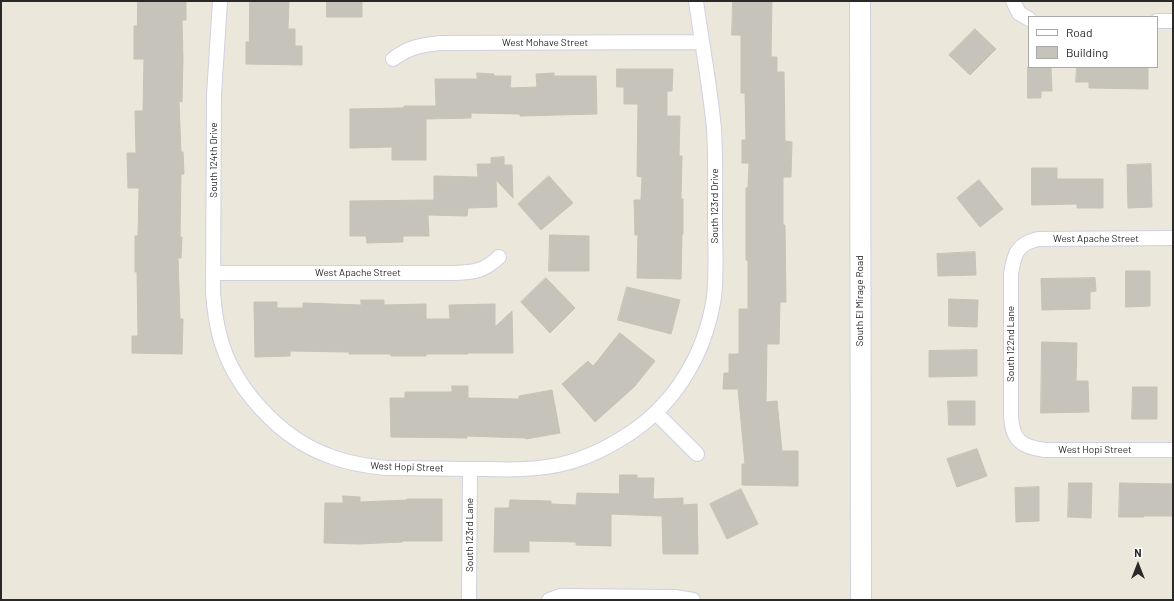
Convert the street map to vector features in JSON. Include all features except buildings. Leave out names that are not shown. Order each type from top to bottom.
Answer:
[{"type":"main road","name":"South El Mirage Road","points":[[860,1],[861,600]]},
{"type":"street","name":"South 124th Drive","points":[[216,319],[213,273],[214,95],[220,1]]},
{"type":"street","name":"South 123rd Drive","points":[[667,401],[678,388],[696,358],[707,327],[714,296],[716,196],[714,136],[696,1]]},
{"type":"street","points":[[1158,21],[1173,21]]},
{"type":"street","name":"West Mohave Street","points":[[393,59],[402,52],[413,47],[441,43],[701,42]]},
{"type":"street","name":"West Apache Street","points":[[1021,247],[1028,242],[1038,239],[1173,238]]},
{"type":"street","name":"South 122nd Lane","points":[[1019,442],[1011,424],[1010,415],[1011,274],[1015,254],[1021,247]]},
{"type":"street","name":"West Apache Street","points":[[213,273],[455,273],[480,270],[491,264],[499,257]]},
{"type":"street","name":"West Hopi Street","points":[[216,319],[220,338],[236,374],[246,391],[274,422],[290,435],[326,455],[345,462],[366,466],[386,468],[510,470],[537,469],[559,465],[594,454],[611,445],[642,425],[667,401]]},
{"type":"street","points":[[656,412],[697,454]]},
{"type":"street","name":"West Hopi Street","points":[[1019,442],[1027,446],[1045,450],[1173,450]]},
{"type":"street","name":"South 123rd Lane","points":[[469,600],[470,469]]},
{"type":"street","points":[[549,600],[560,596],[675,597],[693,600]]}]
